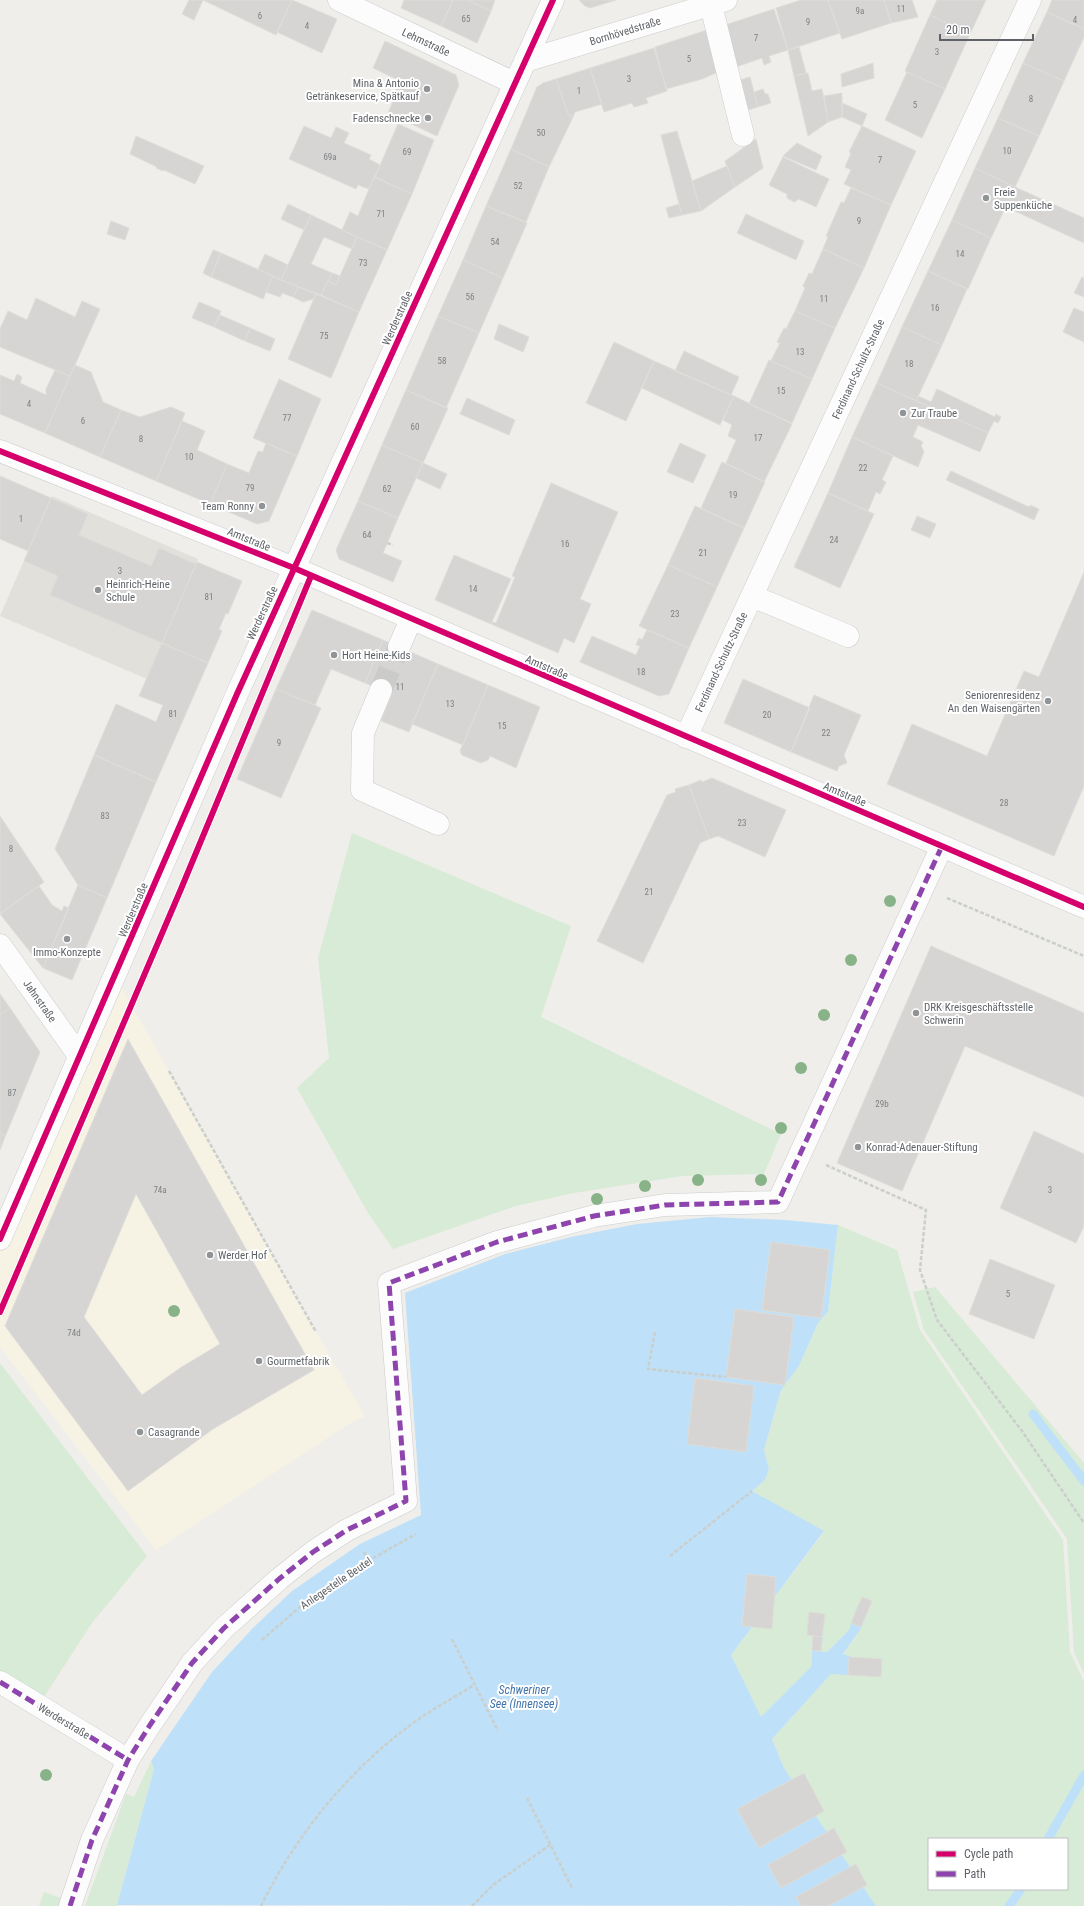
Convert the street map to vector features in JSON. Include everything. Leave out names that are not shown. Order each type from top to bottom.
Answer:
[{"type":"street","name":"Lehmstraße","points":[[339,0],[514,83]]},
{"type":"street","name":"Werderstraße","points":[[1,1235],[80,1057],[237,694],[553,0]]},
{"type":"street","name":"Ferdinand-Schultz-Straße","points":[[686,738],[1030,0]]},
{"type":"street","name":"Bornhövedstraße","points":[[525,61],[719,2]]},
{"type":"street","points":[[719,2],[743,135]]},
{"type":"street","name":"Amtstraße","points":[[0,451],[294,568],[686,738],[1084,906]]},
{"type":"street","points":[[752,596],[848,636]]},
{"type":"street","points":[[399,647],[411,619]]},
{"type":"street","points":[[381,690],[363,733],[362,790],[438,824]]},
{"type":"street","points":[[70,1906],[92,1840],[128,1760],[192,1663],[224,1628],[279,1578],[313,1552],[347,1530],[406,1501],[389,1283],[497,1242],[594,1216],[665,1205],[778,1202],[942,846]]},
{"type":"street","name":"Jahnstraße","points":[[0,945],[80,1057]]},
{"type":"street","name":"Werderstraße","points":[[0,1682],[128,1760]]},
{"type":"path","points":[[388,543],[393,545]]},
{"type":"path","points":[[922,888],[1084,956]]},
{"type":"path","points":[[169,1071],[316,1332]]},
{"type":"path","points":[[801,1154],[926,1210],[920,1270],[937,1320],[1022,1432],[1084,1523]]},
{"type":"path","points":[[655,1332],[648,1369],[726,1377]]},
{"type":"path","points":[[670,1556],[752,1491]]},
{"type":"path","points":[[452,1639],[498,1731]]},
{"type":"path","points":[[261,1906],[295,1846],[322,1810],[369,1759],[408,1726],[474,1685]]},
{"type":"path","points":[[527,1798],[572,1888]]},
{"type":"path","points":[[472,1906],[492,1885],[550,1845]]},
{"type":"shaded area","name":"Heinrich-Heine Schule","points":[[52,496],[198,559],[147,679],[0,616]]},
{"type":"shaded area","points":[[115,976],[365,1416],[352,1422],[156,1550],[0,1347],[0,1239]]},
{"type":"green space","points":[[352,833],[571,926],[541,1017],[781,1134],[764,1174],[682,1176],[574,1193],[516,1206],[393,1249],[368,1213],[297,1088],[329,1058],[318,958]]},
{"type":"green space","points":[[838,1225],[897,1250],[920,1330],[1063,1540],[1070,1652],[1084,1682],[1084,1906],[876,1906],[784,1768],[772,1739],[831,1674],[860,1630],[868,1611],[858,1604],[849,1630],[827,1652],[821,1652],[813,1637],[811,1667],[761,1718],[731,1655],[824,1532],[752,1491],[765,1480],[769,1469],[764,1450],[781,1390],[799,1366],[818,1323],[828,1312]]},
{"type":"green space","points":[[935,1287],[1084,1463],[1084,1674],[1074,1652],[1067,1539],[924,1330],[913,1292]]},
{"type":"green space","points":[[0,1363],[147,1556],[92,1623],[44,1697],[0,1672]]},
{"type":"green space","points":[[151,1761],[154,1769],[117,1905],[119,1906],[85,1906],[126,1794],[134,1797]]},
{"type":"green space","points":[[44,1892],[61,1898],[59,1906],[39,1906]]},
{"type":"water","name":"Schweriner See (Innensee)","points":[[711,1217],[785,1220],[838,1225],[828,1312],[818,1323],[799,1366],[781,1390],[764,1450],[769,1469],[765,1480],[752,1491],[824,1531],[731,1655],[761,1717],[811,1667],[813,1637],[823,1637],[821,1652],[827,1652],[849,1630],[858,1604],[868,1612],[860,1630],[843,1654],[863,1661],[860,1676],[831,1674],[772,1739],[784,1768],[876,1906],[117,1905],[154,1769],[151,1761],[212,1672],[253,1628],[292,1591],[360,1544],[421,1515],[405,1293],[505,1254],[571,1237],[637,1224]]},
{"type":"building","points":[[189,0],[203,0],[194,20],[182,14]]},
{"type":"building","points":[[203,0],[292,0],[276,35]]},
{"type":"building","points":[[292,0],[337,19],[322,53],[277,32]]},
{"type":"building","points":[[404,0],[453,0],[441,26],[401,8]]},
{"type":"building","points":[[453,0],[467,0],[491,11],[477,43],[441,26]]},
{"type":"building","points":[[467,0],[495,0],[491,11]]},
{"type":"building","points":[[579,0],[616,0],[590,8],[585,6]]},
{"type":"building","points":[[801,0],[828,0],[840,33],[788,50],[776,8]]},
{"type":"building","points":[[828,0],[884,0],[891,23],[842,39]]},
{"type":"building","points":[[884,0],[912,0],[918,17],[891,23]]},
{"type":"building","points":[[937,0],[986,0],[970,34],[930,15]]},
{"type":"building","points":[[1052,0],[1084,0],[1084,29],[1047,12]]},
{"type":"building","points":[[774,9],[788,50],[769,56],[771,62],[764,65],[762,58],[736,67],[725,25]]},
{"type":"building","points":[[1047,12],[1084,29],[1084,37],[1064,81],[1023,63]]},
{"type":"building","points":[[930,15],[970,34],[945,89],[905,71]]},
{"type":"building","points":[[710,29],[723,70],[702,79],[666,89],[655,47]]},
{"type":"building","name":"Mina & Antonio Getränkeservice, Spätkauf","points":[[385,41],[456,75],[459,85],[437,136],[388,113],[396,94],[394,93],[398,85],[394,83],[396,79],[373,68]]},
{"type":"building","points":[[799,47],[806,73],[794,76],[788,50]]},
{"type":"building","points":[[654,48],[667,91],[646,98],[648,103],[634,107],[632,103],[604,112],[590,68]]},
{"type":"building","points":[[873,63],[874,78],[842,87],[841,74]]},
{"type":"building","points":[[1023,63],[1064,81],[1039,136],[998,118]]},
{"type":"building","points":[[590,68],[602,104],[575,112],[573,117],[568,114],[556,79]]},
{"type":"building","points":[[907,72],[945,89],[922,138],[885,120]]},
{"type":"building","points":[[808,73],[812,91],[822,89],[828,122],[808,136],[794,76]]},
{"type":"building","points":[[750,77],[758,107],[748,110],[740,80]]},
{"type":"building","points":[[556,79],[568,114],[573,117],[549,167],[511,149],[537,87],[543,83]]},
{"type":"building","points":[[763,89],[765,94],[768,94],[771,103],[758,107],[754,92]]},
{"type":"building","points":[[842,93],[842,117],[828,122],[824,96]]},
{"type":"building","points":[[842,103],[867,114],[862,126],[842,117]]},
{"type":"building","points":[[998,118],[1039,136],[1015,187],[975,168]]},
{"type":"building","points":[[398,124],[434,140],[412,194],[375,177]]},
{"type":"building","points":[[304,126],[331,138],[336,127],[349,133],[344,143],[371,155],[369,159],[380,165],[369,189],[358,185],[356,189],[289,159]]},
{"type":"building","points":[[862,126],[916,151],[891,205],[844,184],[851,170],[845,167],[851,153],[849,152]]},
{"type":"building","points":[[677,131],[701,211],[682,215],[661,135]]},
{"type":"building","points":[[136,136],[204,166],[195,184],[156,168],[157,167],[130,154]]},
{"type":"building","points":[[756,139],[763,168],[735,187],[725,161]]},
{"type":"building","points":[[797,143],[822,156],[816,170],[783,156]]},
{"type":"building","points":[[511,149],[549,167],[526,222],[486,206]]},
{"type":"building","points":[[783,157],[829,179],[816,207],[799,199],[794,202],[787,198],[787,194],[769,185]]},
{"type":"building","points":[[727,166],[735,187],[701,211],[692,181]]},
{"type":"building","name":"Freie Suppenküche","points":[[975,168],[1015,187],[991,238],[952,220]]},
{"type":"building","points":[[374,177],[412,194],[387,250],[342,230],[350,212],[358,216]]},
{"type":"building","points":[[1015,187],[1084,218],[1084,243],[1005,208]]},
{"type":"building","points":[[851,188],[891,205],[864,268],[823,249],[828,237],[826,236],[841,202],[844,203]]},
{"type":"building","points":[[288,204],[311,215],[304,230],[281,219]]},
{"type":"building","points":[[679,204],[682,215],[669,218],[666,208]]},
{"type":"building","points":[[486,206],[527,223],[503,278],[463,260]]},
{"type":"building","points":[[746,214],[804,241],[796,260],[737,233]]},
{"type":"building","points":[[311,215],[357,237],[352,249],[324,237],[311,264],[332,273],[321,295],[281,280]]},
{"type":"building","points":[[952,220],[991,238],[968,289],[928,271]]},
{"type":"building","points":[[111,221],[129,228],[125,240],[107,234]]},
{"type":"building","points":[[357,237],[387,250],[359,312],[321,295],[328,281],[336,285]]},
{"type":"building","points":[[823,249],[864,268],[835,328],[795,311],[805,288],[803,286],[809,273],[812,274]]},
{"type":"building","points":[[213,250],[221,253],[211,277],[203,273]]},
{"type":"building","points":[[221,253],[273,276],[263,299],[211,277]]},
{"type":"building","points":[[265,254],[288,265],[281,280],[258,269]]},
{"type":"building","points":[[463,260],[503,278],[479,333],[438,316]]},
{"type":"building","points":[[928,271],[967,289],[942,345],[902,327]]},
{"type":"building","points":[[332,273],[340,276],[336,285],[328,281]]},
{"type":"building","points":[[273,276],[298,287],[293,297],[282,293],[280,297],[266,292]]},
{"type":"building","points":[[1082,277],[1084,278],[1084,297],[1074,293]]},
{"type":"building","points":[[298,287],[316,294],[314,299],[303,302],[293,297]]},
{"type":"building","points":[[316,294],[359,312],[331,378],[288,359]]},
{"type":"building","points":[[36,298],[75,317],[82,301],[100,309],[70,376],[0,347],[0,329],[8,311],[27,320]]},
{"type":"building","points":[[199,302],[221,311],[214,327],[192,318]]},
{"type":"building","points":[[1074,308],[1084,312],[1084,342],[1063,332]]},
{"type":"building","points":[[795,311],[835,328],[812,379],[771,361],[780,343],[777,342],[784,328],[786,329]]},
{"type":"building","points":[[220,315],[250,328],[245,341],[214,327]]},
{"type":"building","points":[[438,316],[479,333],[446,408],[406,390]]},
{"type":"building","points":[[499,324],[529,337],[523,352],[494,339]]},
{"type":"building","points":[[902,327],[942,345],[916,401],[877,383]]},
{"type":"building","points":[[250,328],[275,339],[270,351],[245,341]]},
{"type":"building","points":[[614,342],[654,361],[626,421],[586,403]]},
{"type":"building","points":[[684,351],[739,377],[731,395],[675,371]]},
{"type":"building","points":[[769,360],[812,379],[792,423],[749,404]]},
{"type":"building","points":[[654,361],[734,396],[720,425],[642,388]]},
{"type":"building","points":[[75,365],[91,372],[103,402],[121,410],[100,457],[45,433]]},
{"type":"building","points":[[55,370],[70,376],[45,433],[0,414],[0,375],[14,381],[17,374],[22,377],[20,383],[46,395],[46,389]]},
{"type":"building","points":[[279,379],[321,399],[297,456],[253,438]]},
{"type":"building","name":"Zur Traube","points":[[877,383],[988,433],[980,452],[918,425],[913,437],[923,442],[921,446],[924,452],[918,467],[852,437]]},
{"type":"building","points":[[937,389],[995,417],[996,414],[1001,417],[998,423],[994,421],[988,433],[916,401],[918,396],[931,402]]},
{"type":"building","points":[[406,390],[448,408],[423,463],[382,445]]},
{"type":"building","points":[[734,396],[792,424],[764,482],[726,463],[736,440],[728,436],[732,425],[723,420]]},
{"type":"building","points":[[467,398],[515,420],[509,435],[460,414]]},
{"type":"building","points":[[171,407],[185,413],[156,481],[100,457],[121,410],[140,417]]},
{"type":"building","points":[[182,421],[205,431],[197,450],[227,464],[210,504],[156,481]]},
{"type":"building","points":[[852,437],[893,456],[882,480],[886,482],[880,494],[876,492],[868,511],[828,493]]},
{"type":"building","points":[[266,443],[297,456],[269,521],[257,524],[210,504],[227,464],[249,473],[258,451],[263,452]]},
{"type":"building","points":[[680,443],[706,455],[693,483],[667,472]]},
{"type":"building","points":[[382,445],[423,463],[398,518],[358,501]]},
{"type":"building","points":[[722,462],[765,482],[744,528],[701,508]]},
{"type":"building","points":[[423,463],[447,474],[440,489],[416,478]]},
{"type":"building","points":[[951,471],[1029,507],[1030,505],[1039,509],[1034,520],[946,480]]},
{"type":"building","points":[[0,476],[51,498],[28,551],[0,539]]},
{"type":"building","points":[[551,483],[618,512],[580,599],[591,604],[574,643],[564,638],[558,653],[491,624],[492,622],[496,623],[515,577],[512,576]]},
{"type":"building","points":[[828,493],[874,514],[840,588],[794,567]]},
{"type":"building","name":"Heinrich-Heine Schule","points":[[51,498],[88,514],[79,535],[151,566],[159,548],[196,564],[162,643],[50,595],[58,576],[24,561]]},
{"type":"building","points":[[358,501],[398,518],[383,553],[402,561],[393,582],[339,559],[336,550]]},
{"type":"building","points":[[695,506],[744,528],[717,587],[668,565]]},
{"type":"building","points":[[917,516],[936,524],[930,538],[911,530]]},
{"type":"building","points":[[454,555],[511,579],[491,624],[435,600]]},
{"type":"building","points":[[197,562],[242,581],[228,614],[226,613],[219,629],[222,631],[208,663],[162,643]]},
{"type":"building","points":[[668,565],[717,587],[689,648],[639,626]]},
{"type":"building","name":"Seniorenresidenz An den Waisengärten","points":[[1084,572],[1084,786],[1054,856],[887,784],[912,724],[987,756],[1024,671],[1039,677]]},
{"type":"building","name":"Hort Heine-Kids","points":[[312,610],[383,640],[365,683],[331,669],[315,705],[276,689]]},
{"type":"building","points":[[647,630],[689,648],[669,694],[659,696],[580,662],[592,636],[636,655],[640,646],[636,645],[639,638],[642,640]]},
{"type":"building","points":[[383,640],[438,664],[409,732],[381,721],[392,694],[365,683]]},
{"type":"building","points":[[162,643],[208,663],[156,782],[94,755],[116,704],[156,722],[163,705],[139,696]]},
{"type":"building","points":[[438,664],[488,685],[463,745],[412,724]]},
{"type":"building","points":[[743,679],[810,708],[791,752],[724,723]]},
{"type":"building","points":[[488,685],[540,707],[516,768],[490,756],[488,760],[481,763],[462,755],[460,751]]},
{"type":"building","points":[[276,689],[321,708],[281,798],[237,779]]},
{"type":"building","points":[[814,695],[861,715],[844,755],[847,763],[839,766],[837,771],[791,752]]},
{"type":"building","points":[[94,755],[156,782],[107,898],[78,885],[55,849]]},
{"type":"building","points":[[712,778],[786,810],[765,857],[718,836],[709,839],[689,785],[701,780],[702,782]]},
{"type":"building","points":[[689,785],[709,839],[700,843],[643,963],[597,941],[667,795],[676,792],[675,789]]},
{"type":"building","points":[[0,816],[44,882],[0,914]]},
{"type":"building","points":[[78,885],[107,898],[72,980],[43,968]]},
{"type":"building","points":[[39,886],[52,905],[62,911],[64,906],[69,908],[43,968],[0,914]]},
{"type":"building","points":[[931,946],[1084,1013],[1084,1097],[965,1046],[902,1191],[837,1163]]},
{"type":"building","points":[[0,994],[10,1008],[0,1015]]},
{"type":"building","points":[[10,1008],[40,1052],[5,1137],[0,1131],[0,1015]]},
{"type":"building","name":"Werder Hof","points":[[128,1039],[314,1370],[213,1429],[128,1491],[5,1326]],"holes":[[[136,1194],[220,1344],[180,1368],[142,1395],[84,1317]]]},
{"type":"building","points":[[0,1131],[5,1137],[0,1150]]},
{"type":"building","points":[[1034,1131],[1084,1154],[1084,1226],[1076,1243],[1000,1208]]},
{"type":"building","points":[[771,1242],[830,1250],[821,1318],[762,1310]]},
{"type":"building","points":[[990,1259],[1055,1285],[1034,1339],[969,1314]]},
{"type":"building","points":[[735,1309],[794,1317],[785,1385],[726,1377]]},
{"type":"building","points":[[695,1378],[754,1386],[746,1452],[687,1444]]},
{"type":"building","points":[[747,1574],[776,1577],[772,1629],[742,1626]]},
{"type":"building","points":[[862,1597],[872,1601],[861,1627],[851,1623]]},
{"type":"building","points":[[809,1612],[825,1614],[822,1637],[807,1635]]},
{"type":"building","points":[[813,1636],[822,1637],[821,1651],[812,1650]]},
{"type":"building","points":[[849,1657],[882,1659],[881,1677],[848,1675]]},
{"type":"building","points":[[804,1773],[824,1811],[759,1848],[737,1809]]},
{"type":"building","points":[[834,1828],[847,1852],[781,1888],[768,1865]]},
{"type":"building","points":[[856,1864],[867,1885],[829,1906],[801,1906],[796,1897]]},
{"type":"waterway","points":[[1033,1414],[1084,1481]]},
{"type":"waterway","points":[[1049,1838],[1084,1775]]},
{"type":"waterway","points":[[1009,1906],[1020,1890]]},
{"type":"tunnel","points":[[381,690],[399,647]]},
{"type":"marked path","points":[[70,1906],[92,1840],[128,1760],[192,1663],[224,1628],[279,1579],[313,1552],[347,1530],[406,1501],[389,1283],[497,1242],[594,1216],[665,1205],[778,1202],[942,846]]},
{"type":"marked path","points":[[0,1682],[128,1760]]},
{"type":"cycle path","points":[[0,1239],[237,694],[553,0]]},
{"type":"cycle path","points":[[0,451],[294,568],[1084,907]]},
{"type":"cycle path","points":[[0,1312],[181,889],[311,576]]},
{"type":"place","name":"Mina & Antonio Getränkeservice, Spätkauf","points":[[427,89]]},
{"type":"place","name":"Fadenschnecke","points":[[428,118]]},
{"type":"place","name":"Freie Suppenküche","points":[[986,198]]},
{"type":"place","name":"Zur Traube","points":[[903,413]]},
{"type":"place","name":"Team Ronny","points":[[262,506]]},
{"type":"place","name":"Heinrich-Heine Schule","points":[[98,590]]},
{"type":"place","name":"Hort Heine-Kids","points":[[334,655]]},
{"type":"place","name":"Seniorenresidenz An den Waisengärten","points":[[1048,701]]},
{"type":"place","name":"Immo-Konzepte","points":[[67,939]]},
{"type":"place","name":"DRK Kreisgeschäftsstelle Schwerin","points":[[916,1013]]},
{"type":"place","name":"Konrad-Adenauer-Stiftung","points":[[858,1147]]},
{"type":"place","name":"Werder Hof","points":[[210,1255]]},
{"type":"place","name":"Gourmetfabrik","points":[[259,1361]]},
{"type":"place","name":"Casagrande","points":[[140,1432]]}]
